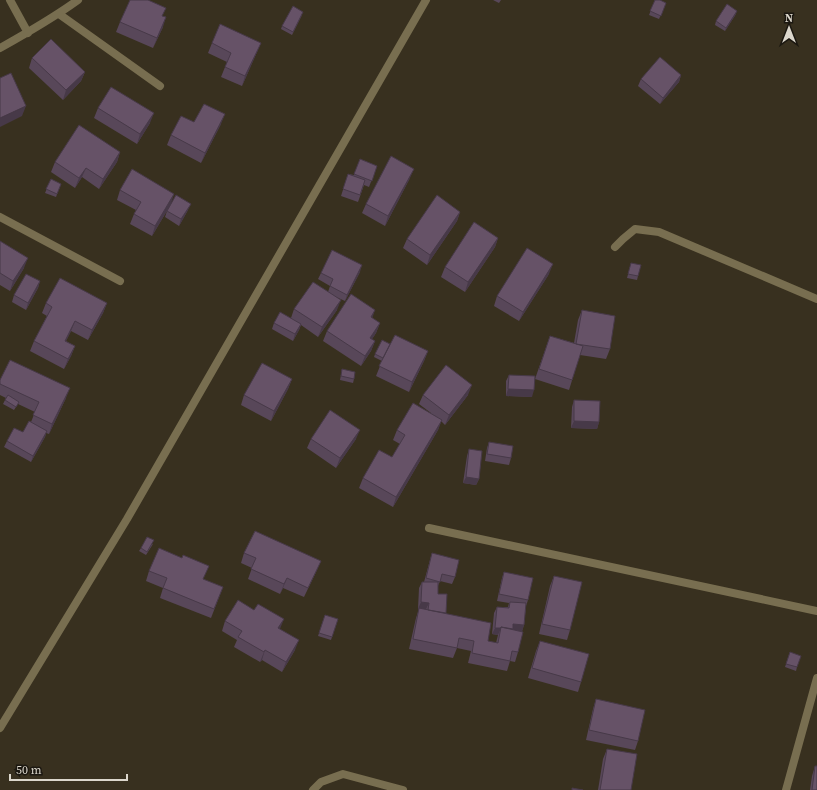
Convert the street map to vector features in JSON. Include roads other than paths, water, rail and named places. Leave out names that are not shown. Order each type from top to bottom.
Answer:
[{"type":"street","points":[[10,0],[28,33]]},
{"type":"street","points":[[0,48],[59,14],[78,0]]},
{"type":"street","points":[[0,728],[126,518],[426,0]]},
{"type":"street","points":[[59,14],[160,86]]},
{"type":"street","points":[[0,217],[120,281]]},
{"type":"street","points":[[615,247],[635,229],[659,232],[817,298]]},
{"type":"street","points":[[429,528],[817,611]]},
{"type":"street","points":[[786,790],[817,678]]},
{"type":"street","points":[[313,790],[321,782],[343,774],[403,790]]}]
